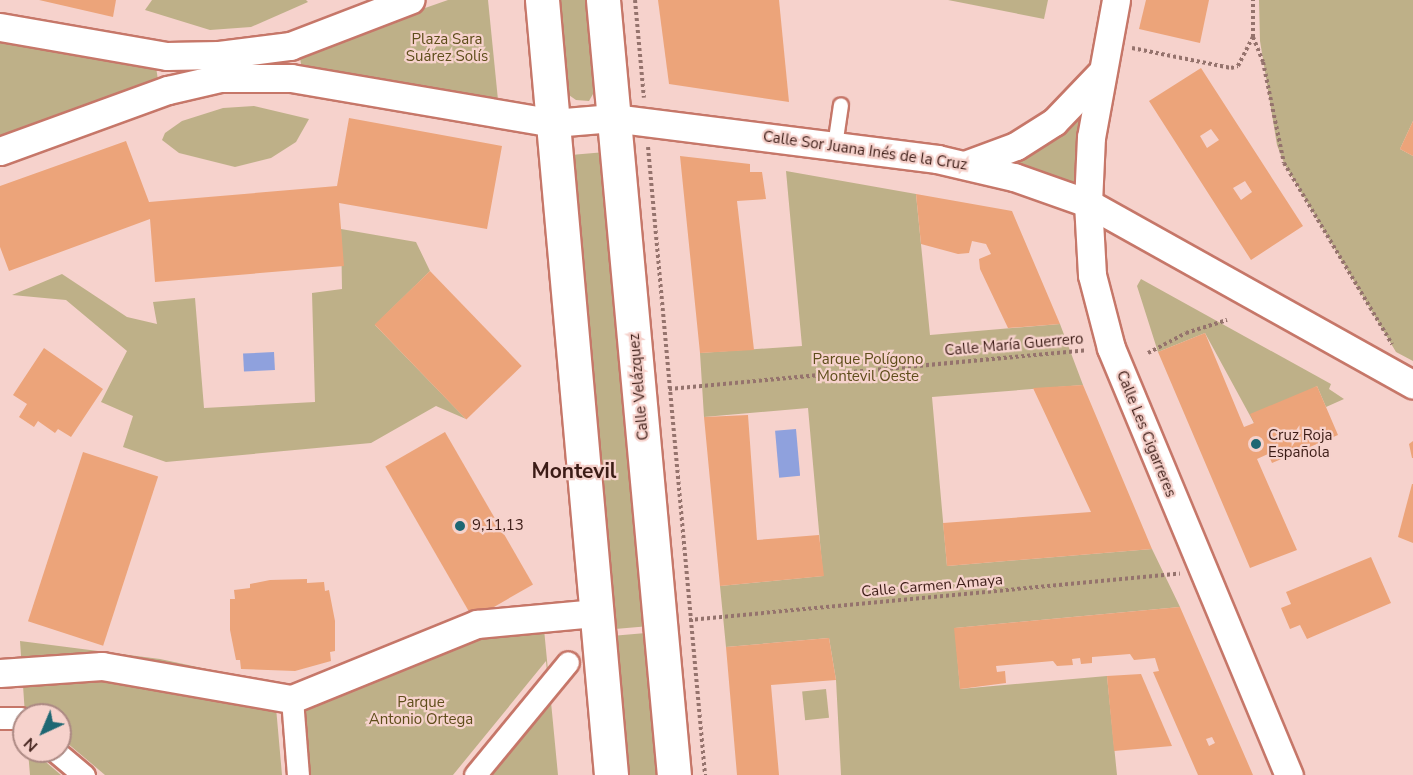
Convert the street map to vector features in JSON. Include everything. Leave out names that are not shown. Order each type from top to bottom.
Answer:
[{"type":"street","points":[[0,27],[167,56],[219,55],[290,46],[411,0]]},
{"type":"street","points":[[542,0],[553,123],[581,615],[611,775]]},
{"type":"street","name":"Calle Velázquez","points":[[603,0],[674,775]]},
{"type":"street","name":"Calle Les Cigarreres","points":[[1116,0],[1100,74],[1091,137],[1088,203],[1092,275],[1111,348],[1289,775]]},
{"type":"street","points":[[965,165],[1016,146],[1054,122],[1100,74]]},
{"type":"street","points":[[0,151],[168,90],[220,78],[291,78],[553,123]]},
{"type":"street","name":"Calle Sor Juana Inés de la Cruz","points":[[553,123],[613,118],[965,165],[1014,177],[1088,203],[1413,385]]},
{"type":"street","points":[[0,673],[102,666],[292,699],[477,624],[581,615]]},
{"type":"street","points":[[474,775],[568,662]]},
{"type":"street","points":[[292,699],[298,775]]},
{"type":"street","points":[[70,763],[84,775]]},
{"type":"lane","points":[[835,146],[841,105]]},
{"type":"path","points":[[635,0],[705,775]]},
{"type":"path","points":[[1253,0],[1253,37],[1263,62],[1284,163],[1396,352]]},
{"type":"path","points":[[1125,54],[1130,47],[1231,68],[1238,66],[1253,37]]},
{"type":"path","points":[[1148,352],[1186,333],[1227,320]]},
{"type":"path","name":"Calle María Guerrero","points":[[669,389],[1111,348]]},
{"type":"path","name":"Calle Carmen Amaya","points":[[679,622],[1187,574]]},
{"type":"green space","points":[[152,0],[306,0],[308,2],[251,27],[210,30],[145,10]]},
{"type":"green space","name":"Plaza Sara Suárez Solís","points":[[448,0],[488,0],[498,100],[302,70],[299,52]]},
{"type":"green space","points":[[555,0],[590,0],[597,87],[589,101],[576,100],[566,93]]},
{"type":"green space","points":[[948,0],[1048,0],[1044,19]]},
{"type":"green space","points":[[1259,0],[1413,0],[1413,121],[1400,149],[1413,156],[1413,361],[1396,352],[1284,163],[1277,145],[1260,41]]},
{"type":"green space","points":[[0,38],[156,67],[158,80],[0,138]]},
{"type":"green space","points":[[1082,103],[1075,184],[996,161]]},
{"type":"green space","points":[[254,106],[309,119],[296,142],[271,158],[235,167],[179,153],[162,140],[165,133],[182,121],[223,108]]},
{"type":"green space","points":[[617,151],[658,625],[598,631],[556,156]]},
{"type":"green space","name":"Parque Polígono Montevil Oeste","points":[[786,171],[916,194],[930,335],[1060,324],[1083,385],[932,397],[947,566],[1152,549],[1180,607],[955,628],[960,689],[1107,676],[1117,775],[841,775],[836,680],[829,638],[726,647],[720,586],[823,576],[808,408],[704,417],[700,353],[802,346]]},
{"type":"green space","points":[[341,229],[416,242],[430,271],[375,325],[466,419],[436,406],[371,443],[166,462],[123,447],[133,416],[101,402],[127,351],[66,300],[12,295],[62,274],[127,317],[157,324],[153,302],[195,298],[204,408],[315,402],[312,293],[342,289]]},
{"type":"green space","points":[[1141,279],[1331,384],[1329,389],[1344,399],[1326,407],[1317,386],[1254,423],[1205,333],[1158,352],[1137,286]]},
{"type":"green space","name":"Parque Antonio Ortega","points":[[542,608],[558,775],[491,775],[550,703],[546,661],[453,775],[309,775],[302,695],[275,696],[282,775],[105,775],[72,747],[72,703],[24,703],[20,641],[160,659],[301,689]]},
{"type":"green space","points":[[646,633],[658,775],[626,775],[614,636]]},
{"type":"green space","points":[[826,689],[829,718],[805,720],[802,692]]},
{"type":"green space","points":[[29,763],[47,763],[61,775],[30,775]]},
{"type":"water","points":[[274,352],[275,370],[244,372],[243,354]]},
{"type":"water","points":[[796,429],[800,476],[779,478],[775,431]]},
{"type":"building","points":[[39,0],[116,0],[113,17]]},
{"type":"building","points":[[658,0],[779,0],[789,102],[669,84]]},
{"type":"building","points":[[1146,0],[1209,0],[1200,43],[1139,29]]},
{"type":"building","points":[[1201,68],[1303,226],[1251,260],[1149,101]],"holes":[[[1211,129],[1219,140],[1207,148],[1200,136]],[[1245,181],[1252,192],[1241,200],[1233,188]]]},
{"type":"building","points":[[349,118],[502,146],[487,229],[339,203],[344,266],[155,282],[150,219],[9,271],[0,247],[0,186],[126,141],[149,202],[337,186]]},
{"type":"building","points":[[1413,121],[1413,156],[1400,149]]},
{"type":"building","points":[[680,156],[750,164],[750,172],[762,172],[766,199],[737,201],[754,350],[700,353]]},
{"type":"building","points":[[916,194],[1012,211],[1060,324],[1008,328],[980,269],[979,259],[991,254],[986,244],[972,241],[969,253],[958,254],[921,244]]},
{"type":"building","points":[[430,271],[522,366],[466,419],[375,324]]},
{"type":"building","name":"Cruz Roja Española","points":[[1205,333],[1244,427],[1254,423],[1250,414],[1317,386],[1338,435],[1272,463],[1268,454],[1257,459],[1297,550],[1250,568],[1158,352]]},
{"type":"building","points":[[44,348],[103,389],[71,437],[58,429],[55,433],[38,421],[34,427],[19,417],[27,404],[13,395]]},
{"type":"building","points":[[1083,385],[1152,549],[947,566],[943,523],[1091,512],[1033,388]]},
{"type":"building","points":[[748,415],[757,540],[819,535],[824,576],[720,586],[704,417]]},
{"type":"building","name":"9,11,13","points":[[445,432],[533,584],[473,619],[385,467]]},
{"type":"building","points":[[1413,441],[1413,458],[1412,458],[1409,444]]},
{"type":"building","points":[[83,452],[158,476],[103,646],[28,621]]},
{"type":"building","points":[[1413,484],[1413,543],[1398,537]]},
{"type":"building","points":[[1371,557],[1391,603],[1307,639],[1300,625],[1290,629],[1281,608],[1291,604],[1286,592]]},
{"type":"building","points":[[307,579],[307,583],[324,582],[325,591],[329,590],[335,621],[335,651],[330,652],[331,661],[295,671],[241,669],[240,660],[236,660],[230,630],[230,599],[235,599],[234,590],[250,588],[250,584],[270,580]]},
{"type":"building","points":[[1180,607],[1253,775],[1198,775],[1153,672],[1159,671],[1155,658],[1134,660],[1130,654],[1092,657],[1092,663],[1081,664],[1080,658],[1072,659],[1073,665],[1057,666],[1053,661],[996,666],[997,672],[1005,671],[1006,683],[960,689],[954,628]],"holes":[[[1212,737],[1215,743],[1209,746],[1206,739]]]},
{"type":"building","points":[[829,638],[836,680],[771,685],[779,775],[737,775],[726,647]]},
{"type":"building","points":[[1141,674],[1172,746],[1114,751],[1107,676]]},
{"type":"place","name":"Cruz Roja Española","points":[[1256,444]]},
{"type":"place","name":"9,11,13","points":[[460,526]]},
{"type":"district","name":"Montevil","points":[[574,471]]}]
